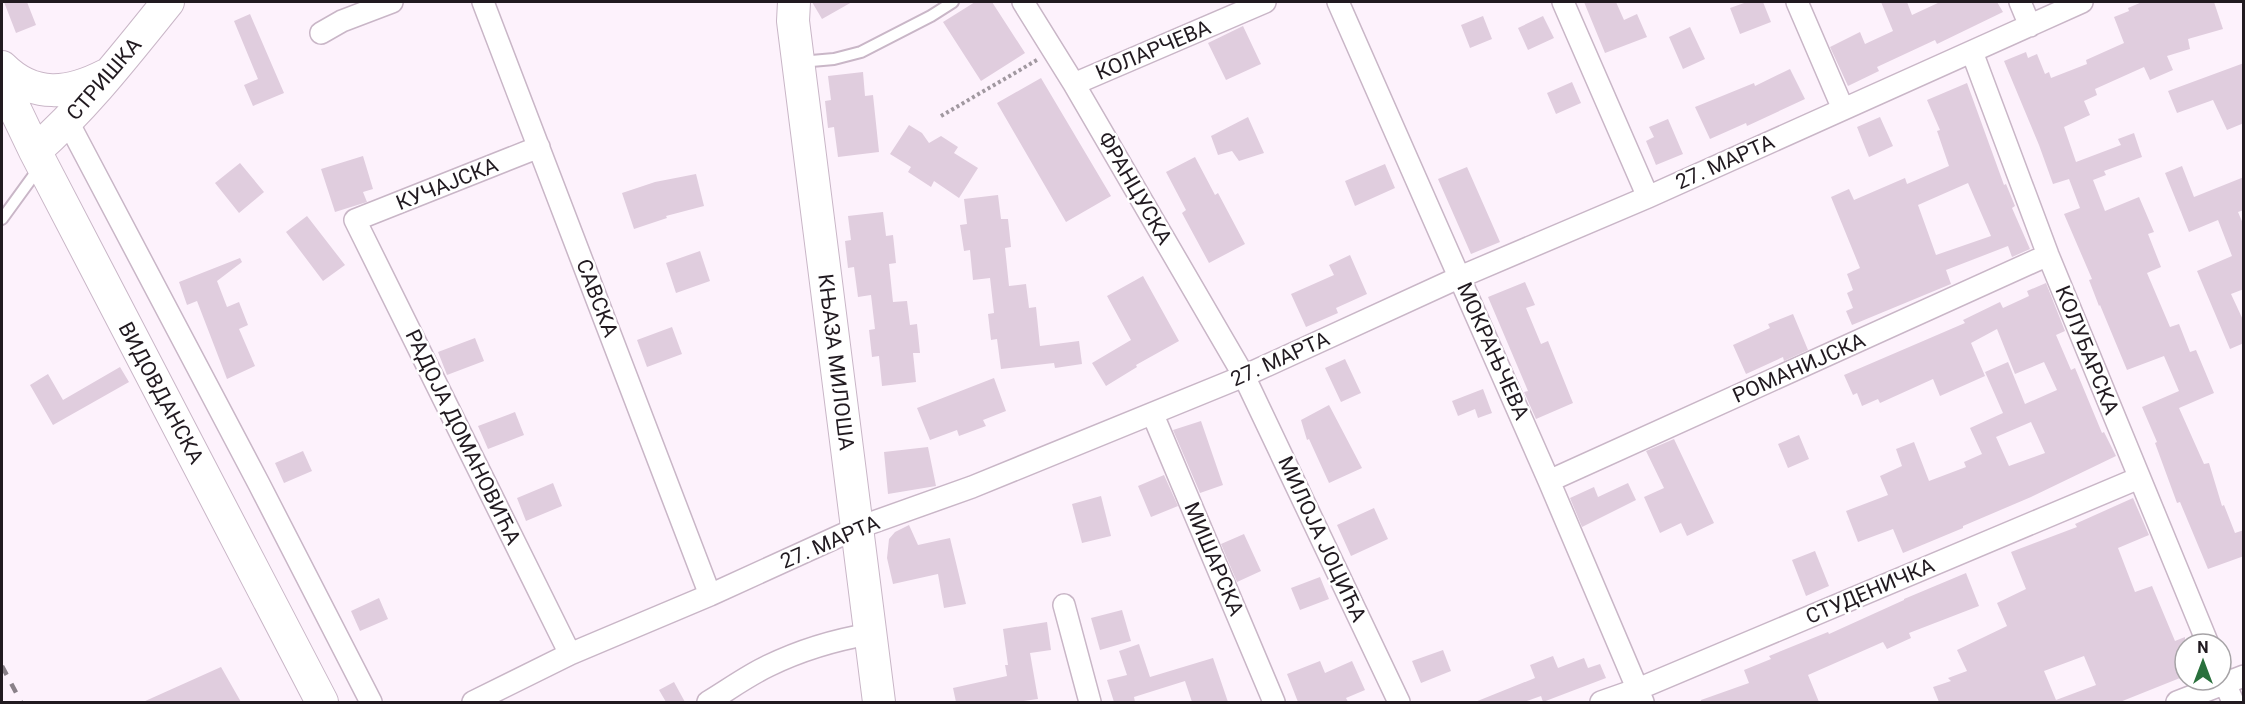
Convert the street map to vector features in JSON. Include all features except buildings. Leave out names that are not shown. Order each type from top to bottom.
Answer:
[{"type":"main road","name":"СТРИШКА","points":[[38,157],[112,72],[168,2]]},
{"type":"main road","name":"КЊАЗА МИЛОША","points":[[791,8],[879,702]]},
{"type":"main road","points":[[2,68],[10,76],[37,88],[63,92],[87,85],[112,72]]},
{"type":"main road","name":"ВИДОВДАНСКА","points":[[2,82],[38,157],[322,702]]},
{"type":"street","points":[[321,33],[342,21],[392,2]]},
{"type":"street","name":"САВСКА","points":[[483,2],[710,595]]},
{"type":"street","name":"ФРАНЦУСКА","points":[[1023,2],[1074,84],[1244,376]]},
{"type":"street","name":"КОЛАРЧЕВА","points":[[1074,84],[1265,2]]},
{"type":"street","name":"МОКРАЊЧЕВА","points":[[1338,2],[1641,696]]},
{"type":"street","points":[[1563,2],[1648,197]]},
{"type":"street","points":[[1797,2],[1843,109]]},
{"type":"street","points":[[2019,2],[2030,26]]},
{"type":"street","name":"27. МАРТА","points":[[473,702],[570,654],[710,595],[857,528],[972,487],[1244,376],[1460,277],[1648,197],[2082,2]]},
{"type":"street","name":"КОЛУБАРСКА","points":[[1972,52],[2048,255],[2203,632]]},
{"type":"street","points":[[68,122],[372,702]]},
{"type":"street","name":"КУЧАЈСКА","points":[[355,220],[539,147]]},
{"type":"street","name":"РАДОЈА ДОМАНОВИЋА","points":[[355,220],[570,654]]},
{"type":"street","name":"РОМАНИЈСКА","points":[[1549,481],[2048,255]]},
{"type":"street","name":"МИЛОЈА ЈОЦИЋА","points":[[1244,376],[1399,702]]},
{"type":"street","name":"МИШАРСКА","points":[[1153,414],[1274,702]]},
{"type":"street","name":"СТУДЕНИЧКА","points":[[1601,702],[1641,696],[2139,478]]},
{"type":"street","points":[[1064,605],[1090,702]]},
{"type":"street","points":[[708,702],[766,667],[838,639],[870,634]]},
{"type":"street","points":[[2177,702],[2207,692]]},
{"type":"lane","points":[[798,62],[834,59],[861,52],[953,2]]},
{"type":"lane","name":"СТРИШКА","points":[[2,219],[38,157]]},
{"type":"path","points":[[941,116],[1052,51]]},
{"type":"railway","points":[[2,666],[21,702]]}]
